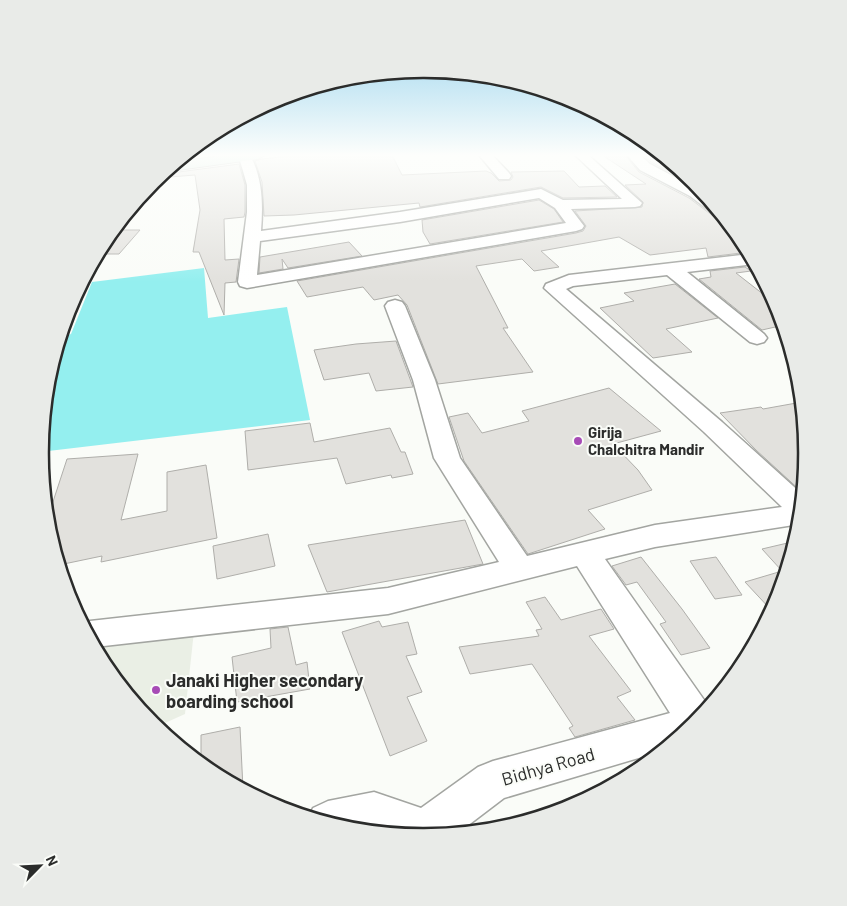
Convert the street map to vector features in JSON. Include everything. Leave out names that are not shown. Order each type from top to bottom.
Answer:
[{"type":"street","points":[[254,197],[252,237],[247,282],[576,226],[560,205],[548,197]]},
{"type":"street","points":[[252,237],[400,217],[516,197]]},
{"type":"street","points":[[560,205],[635,203],[629,197]]},
{"type":"street","points":[[745,261],[569,281],[553,288],[713,427],[795,503]]},
{"type":"street","points":[[670,268],[757,338]]},
{"type":"street","points":[[395,306],[424,380],[447,458],[519,569]]},
{"type":"street","points":[[95,633],[388,601],[655,536],[793,515]]},
{"type":"street","name":"Bidhya Road","points":[[584,553],[691,715]]},
{"type":"street","name":"Bidhya Road","points":[[429,828],[493,781],[678,728]]},
{"type":"street","name":"Bidhya Road","points":[[344,819],[374,813],[416,828]]},
{"type":"shaded area","name":"Janaki Higher secondary boarding school","points":[[194,631],[185,714],[164,723],[126,681],[100,642]]},
{"type":"water","points":[[204,268],[208,318],[287,307],[310,420],[49,451],[52,404],[62,356],[68,335],[71,334],[92,282]]},
{"type":"building","points":[[198,197],[245,197],[244,217],[224,219],[225,260],[239,259],[236,282],[225,283],[224,315],[199,252],[193,252],[200,210]]},
{"type":"building","points":[[263,197],[479,197],[420,207],[419,203],[294,215],[264,216]]},
{"type":"building","points":[[638,197],[689,198],[713,216],[740,253],[708,257],[706,248],[650,255],[619,237],[541,251],[559,267],[534,271],[522,259],[476,266],[508,328],[503,328],[533,372],[438,384],[407,305],[398,295],[374,300],[363,287],[307,297],[297,281],[576,233],[583,231],[586,226],[575,211],[642,207],[643,202]]},
{"type":"building","points":[[539,200],[554,209],[563,222],[430,244],[423,232],[422,220]]},
{"type":"building","points":[[122,230],[140,230],[119,254],[106,254]]},
{"type":"building","points":[[349,242],[362,256],[288,268],[282,259],[283,269],[259,273],[260,257]]},
{"type":"building","points":[[745,267],[751,271],[736,273],[763,294],[776,327],[762,330],[699,279],[711,277],[710,271]]},
{"type":"building","points":[[675,284],[718,318],[666,329],[692,352],[653,358],[600,308],[634,301],[624,293]]},
{"type":"building","points":[[396,341],[413,387],[376,391],[369,373],[324,380],[314,350],[356,344]]},
{"type":"building","points":[[609,388],[661,431],[613,444],[638,470],[652,490],[588,510],[605,529],[528,554],[464,461],[449,417],[468,413],[482,433],[529,421],[522,411]]},
{"type":"building","points":[[795,403],[798,453],[796,487],[756,450],[720,413],[761,407],[763,409]]},
{"type":"building","points":[[310,423],[314,442],[390,428],[401,452],[405,452],[413,474],[392,478],[391,475],[346,484],[337,458],[248,470],[245,431]]},
{"type":"building","points":[[138,454],[121,520],[167,511],[167,472],[206,465],[217,538],[101,562],[102,556],[66,564],[52,504],[67,459]]},
{"type":"building","points":[[465,520],[483,564],[327,592],[308,545]]},
{"type":"building","points":[[268,534],[275,566],[217,579],[213,546]]},
{"type":"building","points":[[787,543],[779,568],[762,549]]},
{"type":"building","points":[[641,557],[710,648],[681,655],[660,624],[666,622],[637,582],[626,585],[612,566]]},
{"type":"building","points":[[716,557],[742,595],[715,599],[690,561]]},
{"type":"building","points":[[778,572],[766,605],[745,582]]},
{"type":"building","points":[[545,597],[561,620],[601,609],[614,629],[589,636],[631,691],[617,697],[635,720],[575,737],[569,728],[573,726],[532,664],[470,674],[459,647],[539,636],[536,630],[542,629],[526,602]]},
{"type":"building","points":[[379,621],[382,627],[408,622],[417,654],[406,656],[422,692],[407,697],[427,741],[390,756],[342,632]]},
{"type":"building","points":[[288,627],[296,665],[307,662],[310,689],[237,702],[232,657],[271,648],[270,629]]},
{"type":"building","points":[[240,727],[243,781],[201,754],[201,735]]},
{"type":"place","name":"Girija Chalchitra Mandir","points":[[578,441]]},
{"type":"place","name":"Janaki Higher secondary boarding school","points":[[156,690]]}]
